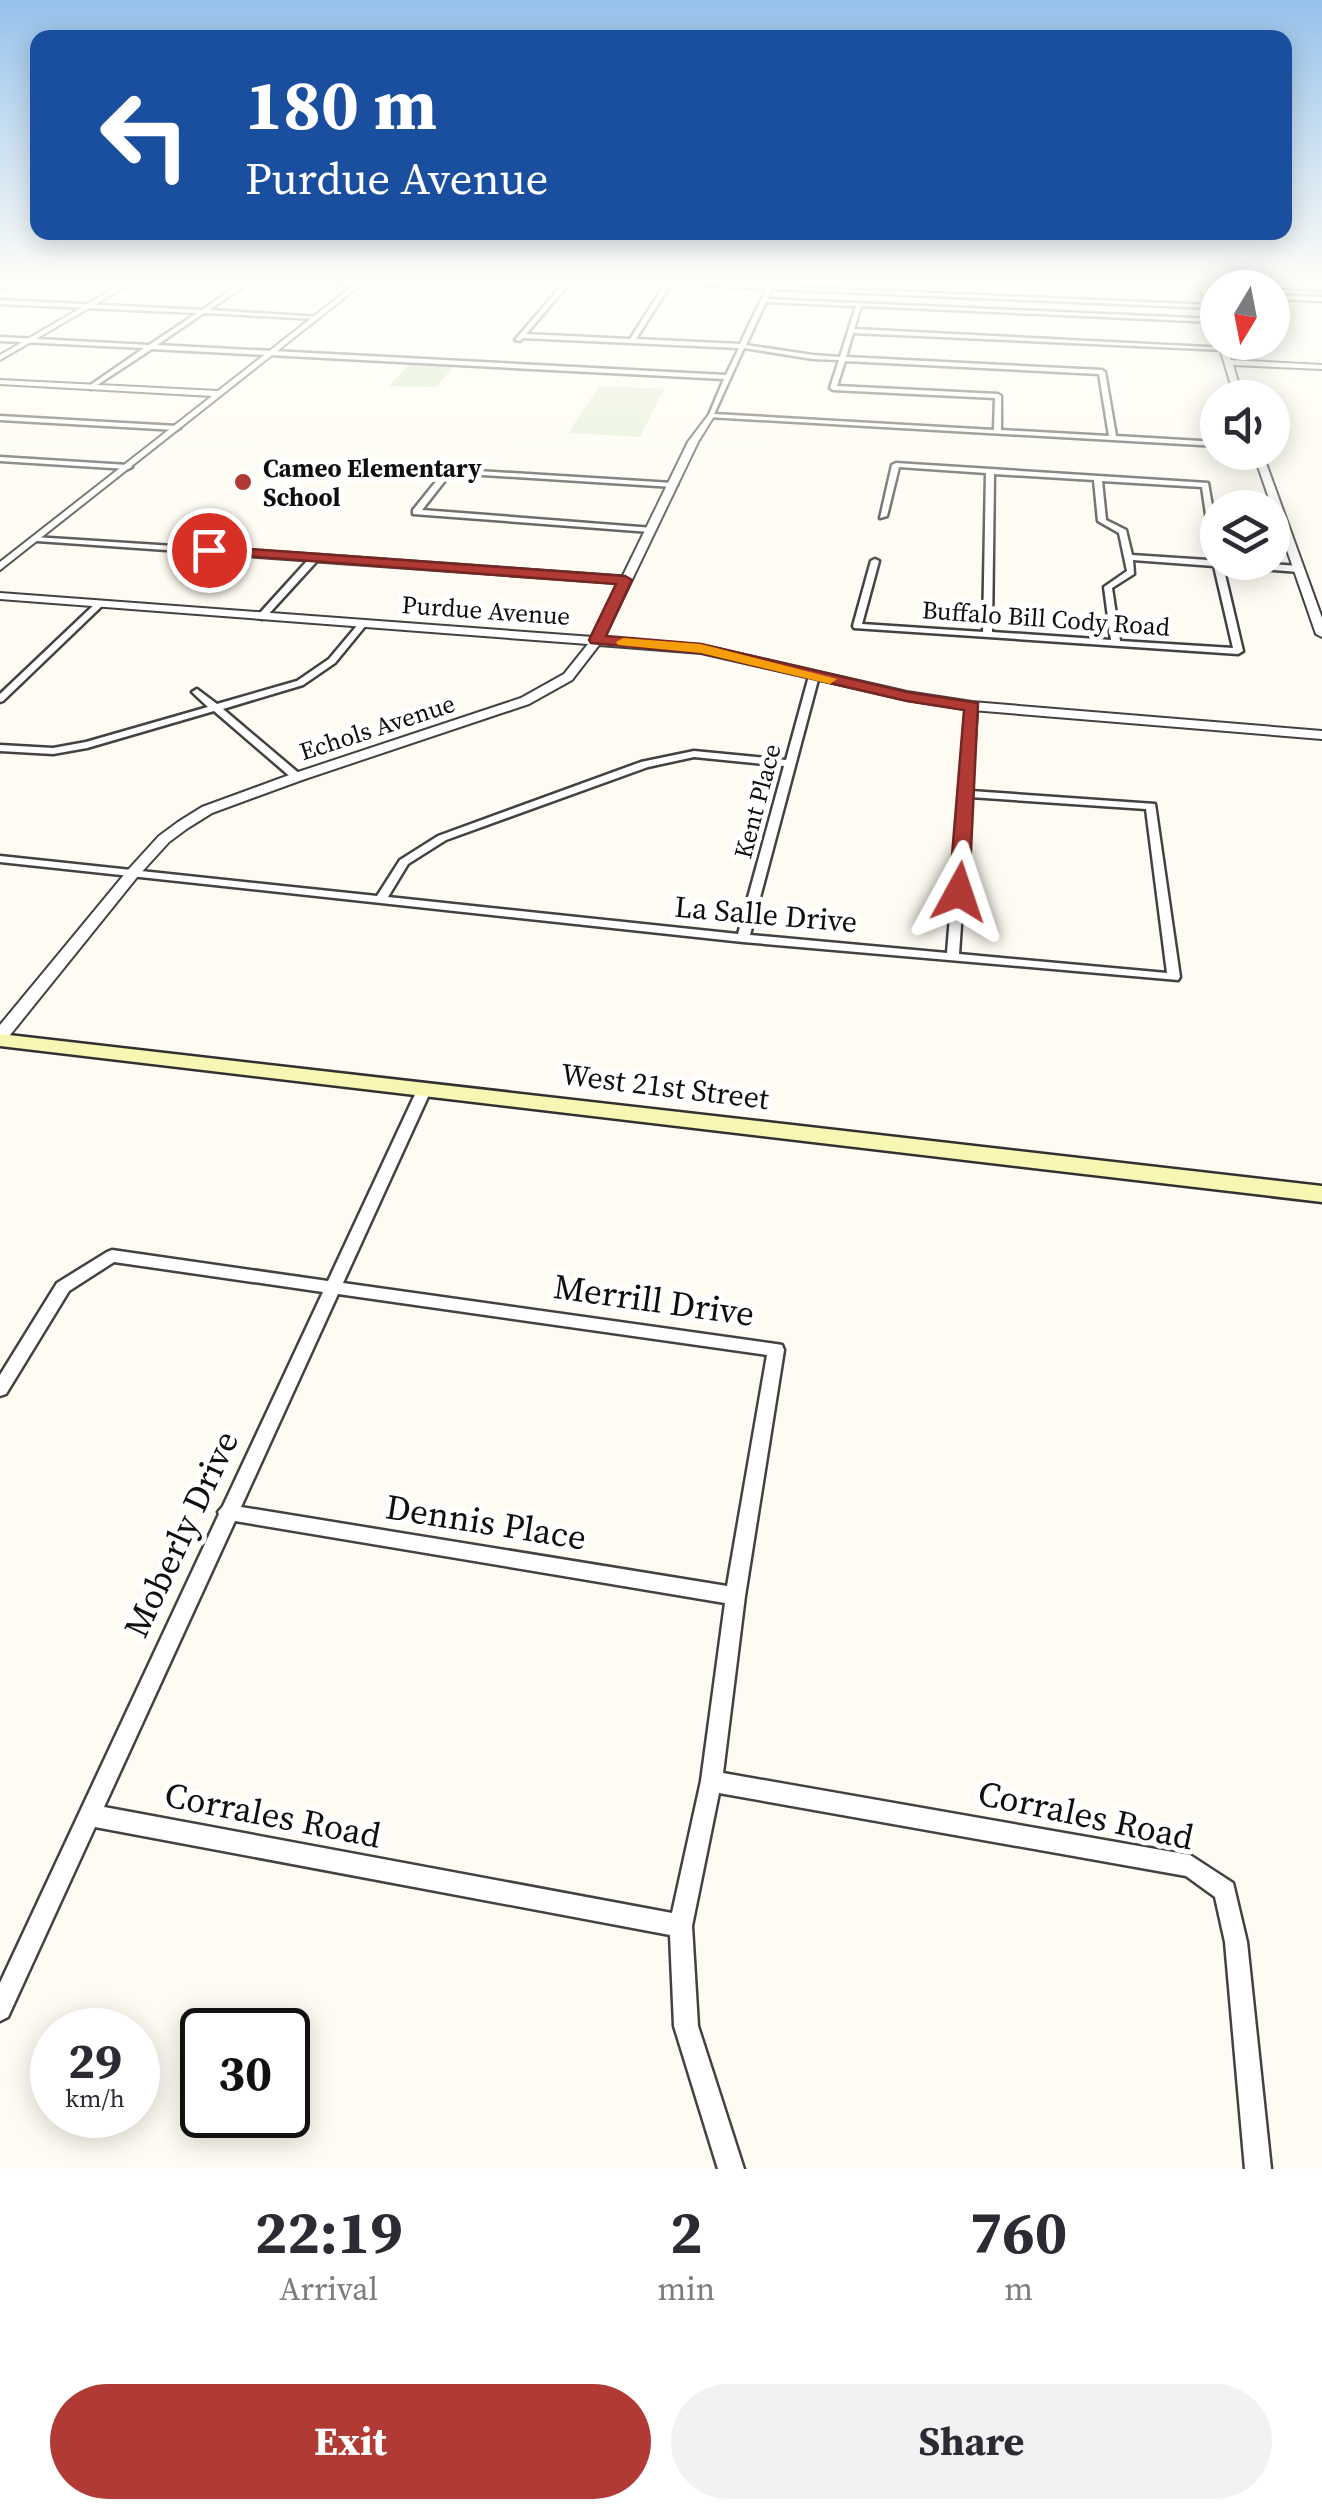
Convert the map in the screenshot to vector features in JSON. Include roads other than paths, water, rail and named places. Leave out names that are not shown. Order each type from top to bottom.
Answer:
[{"type":"main road","name":"West 21st Street","points":[[0,1038],[1322,1194]]},
{"type":"street","points":[[59,385],[219,394]]},
{"type":"street","points":[[0,567],[230,385]]},
{"type":"street","points":[[723,385],[710,416],[1200,443]]},
{"type":"street","points":[[834,385],[998,396],[997,432]]},
{"type":"street","points":[[1104,385],[1113,438]]},
{"type":"street","name":"Echols Avenue","points":[[0,1038],[133,873],[164,839],[207,810],[525,701],[568,677],[597,640],[710,416]]},
{"type":"street","points":[[0,418],[177,428]]},
{"type":"street","points":[[0,459],[128,467]]},
{"type":"street","points":[[0,467],[10,460]]},
{"type":"street","points":[[883,516],[896,464],[1205,485],[1206,490]]},
{"type":"street","points":[[1263,470],[1322,634]]},
{"type":"street","points":[[650,530],[416,512],[449,471],[672,485]]},
{"type":"street","points":[[987,634],[990,471]]},
{"type":"street","points":[[1098,478],[1102,521],[1124,532],[1131,572],[1108,587],[1116,643]]},
{"type":"street","points":[[36,538],[625,580]]},
{"type":"street","points":[[1127,553],[1200,558]]},
{"type":"street","points":[[262,616],[316,558]]},
{"type":"street","name":"Buffalo Bill Cody Road","points":[[875,561],[856,626],[1238,651],[1222,580]]},
{"type":"street","points":[[1290,564],[1298,566]]},
{"type":"street","points":[[1290,565],[1298,566]]},
{"type":"street","name":"Purdue Avenue","points":[[0,596],[701,649],[814,676],[972,706],[1322,735]]},
{"type":"street","points":[[0,700],[100,604]]},
{"type":"street","points":[[0,748],[68,749],[300,683],[332,661],[362,624]]},
{"type":"street","name":"Kent Place","points":[[743,938],[814,676]]},
{"type":"street","points":[[197,692],[297,777]]},
{"type":"street","points":[[953,958],[972,706]]},
{"type":"street","points":[[381,898],[404,862],[442,838],[645,764],[694,754],[791,764]]},
{"type":"street","points":[[561,794],[577,806]]},
{"type":"street","name":"La Salle Drive","points":[[0,859],[743,938],[1174,977],[1159,846],[1150,806],[968,794]]},
{"type":"street","name":"Moberly Drive","points":[[0,2009],[424,1088]]},
{"type":"street","name":"Merrill Drive","points":[[0,1389],[63,1286],[112,1256],[776,1350],[735,1596],[711,1780],[681,1926],[686,2026],[730,2169]]},
{"type":"street","name":"Dennis Place","points":[[227,1512],[735,1596]]},
{"type":"street","name":"Corrales Road","points":[[711,1780],[1190,1866],[1226,1891],[1236,1942],[1258,2169]]},
{"type":"street","name":"Corrales Road","points":[[88,1815],[681,1926]]},
{"type":"place","name":"Cameo Elementary School","points":[[243,482]]}]
